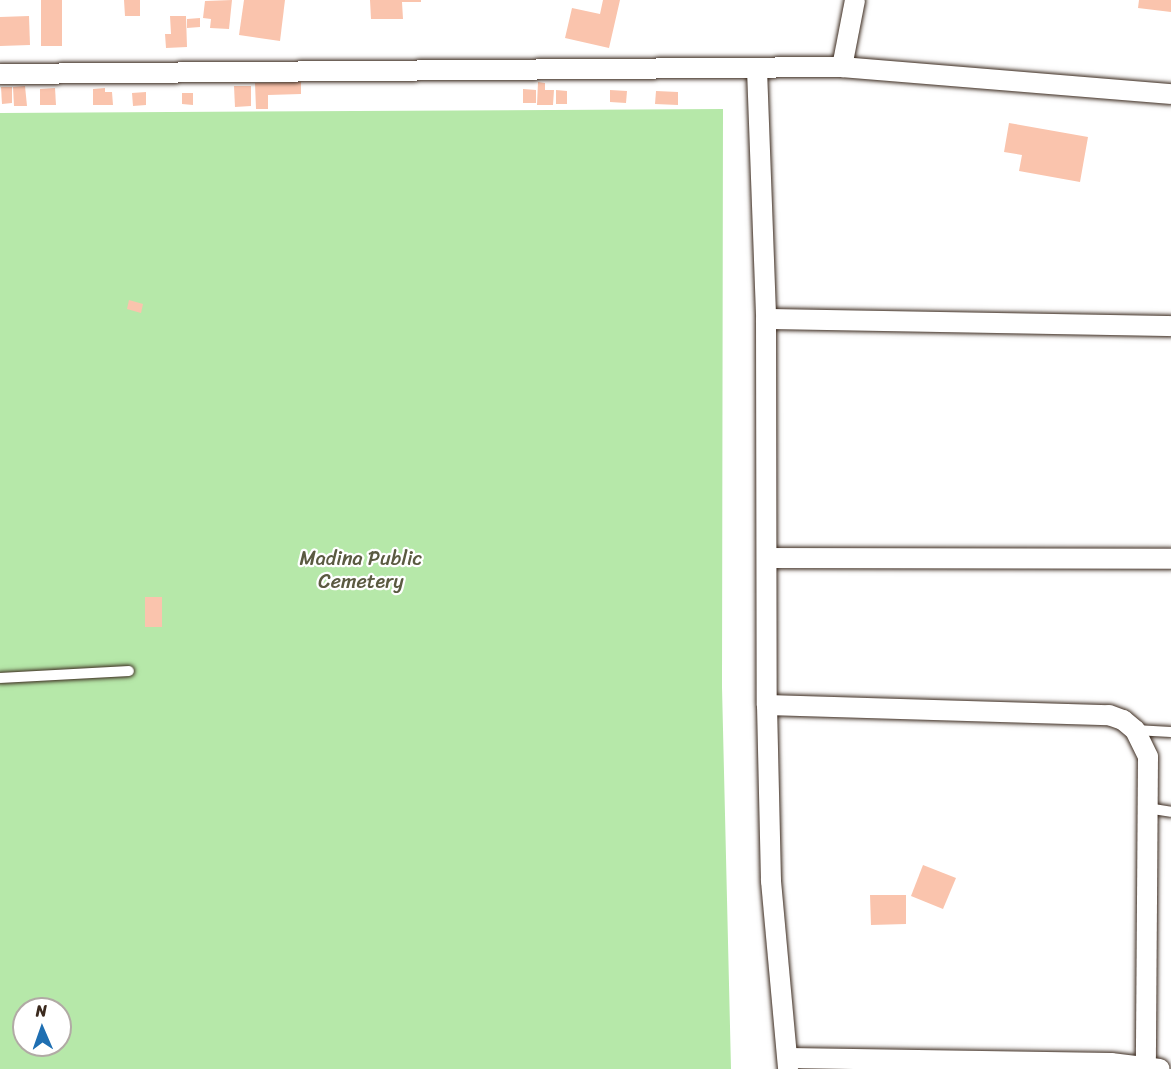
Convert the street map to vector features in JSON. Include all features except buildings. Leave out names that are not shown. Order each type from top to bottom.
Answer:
[{"type":"street","points":[[842,67],[855,0]]},
{"type":"street","points":[[0,74],[842,67],[1171,94]]},
{"type":"street","points":[[757,69],[766,318],[767,705],[771,881],[788,1064],[1153,1068],[1147,808],[1148,757],[1135,730],[1123,720],[1110,715],[767,705]]},
{"type":"street","points":[[766,318],[1171,326]]},
{"type":"street","points":[[768,558],[1171,559]]},
{"type":"lane","points":[[0,678],[129,671]]},
{"type":"lane","points":[[1135,730],[1171,732]]},
{"type":"lane","points":[[1147,808],[1171,812]]},
{"type":"green space","name":"Madina Public Cemetery","points":[[723,109],[722,687],[731,1069],[0,1069],[0,113]]}]
